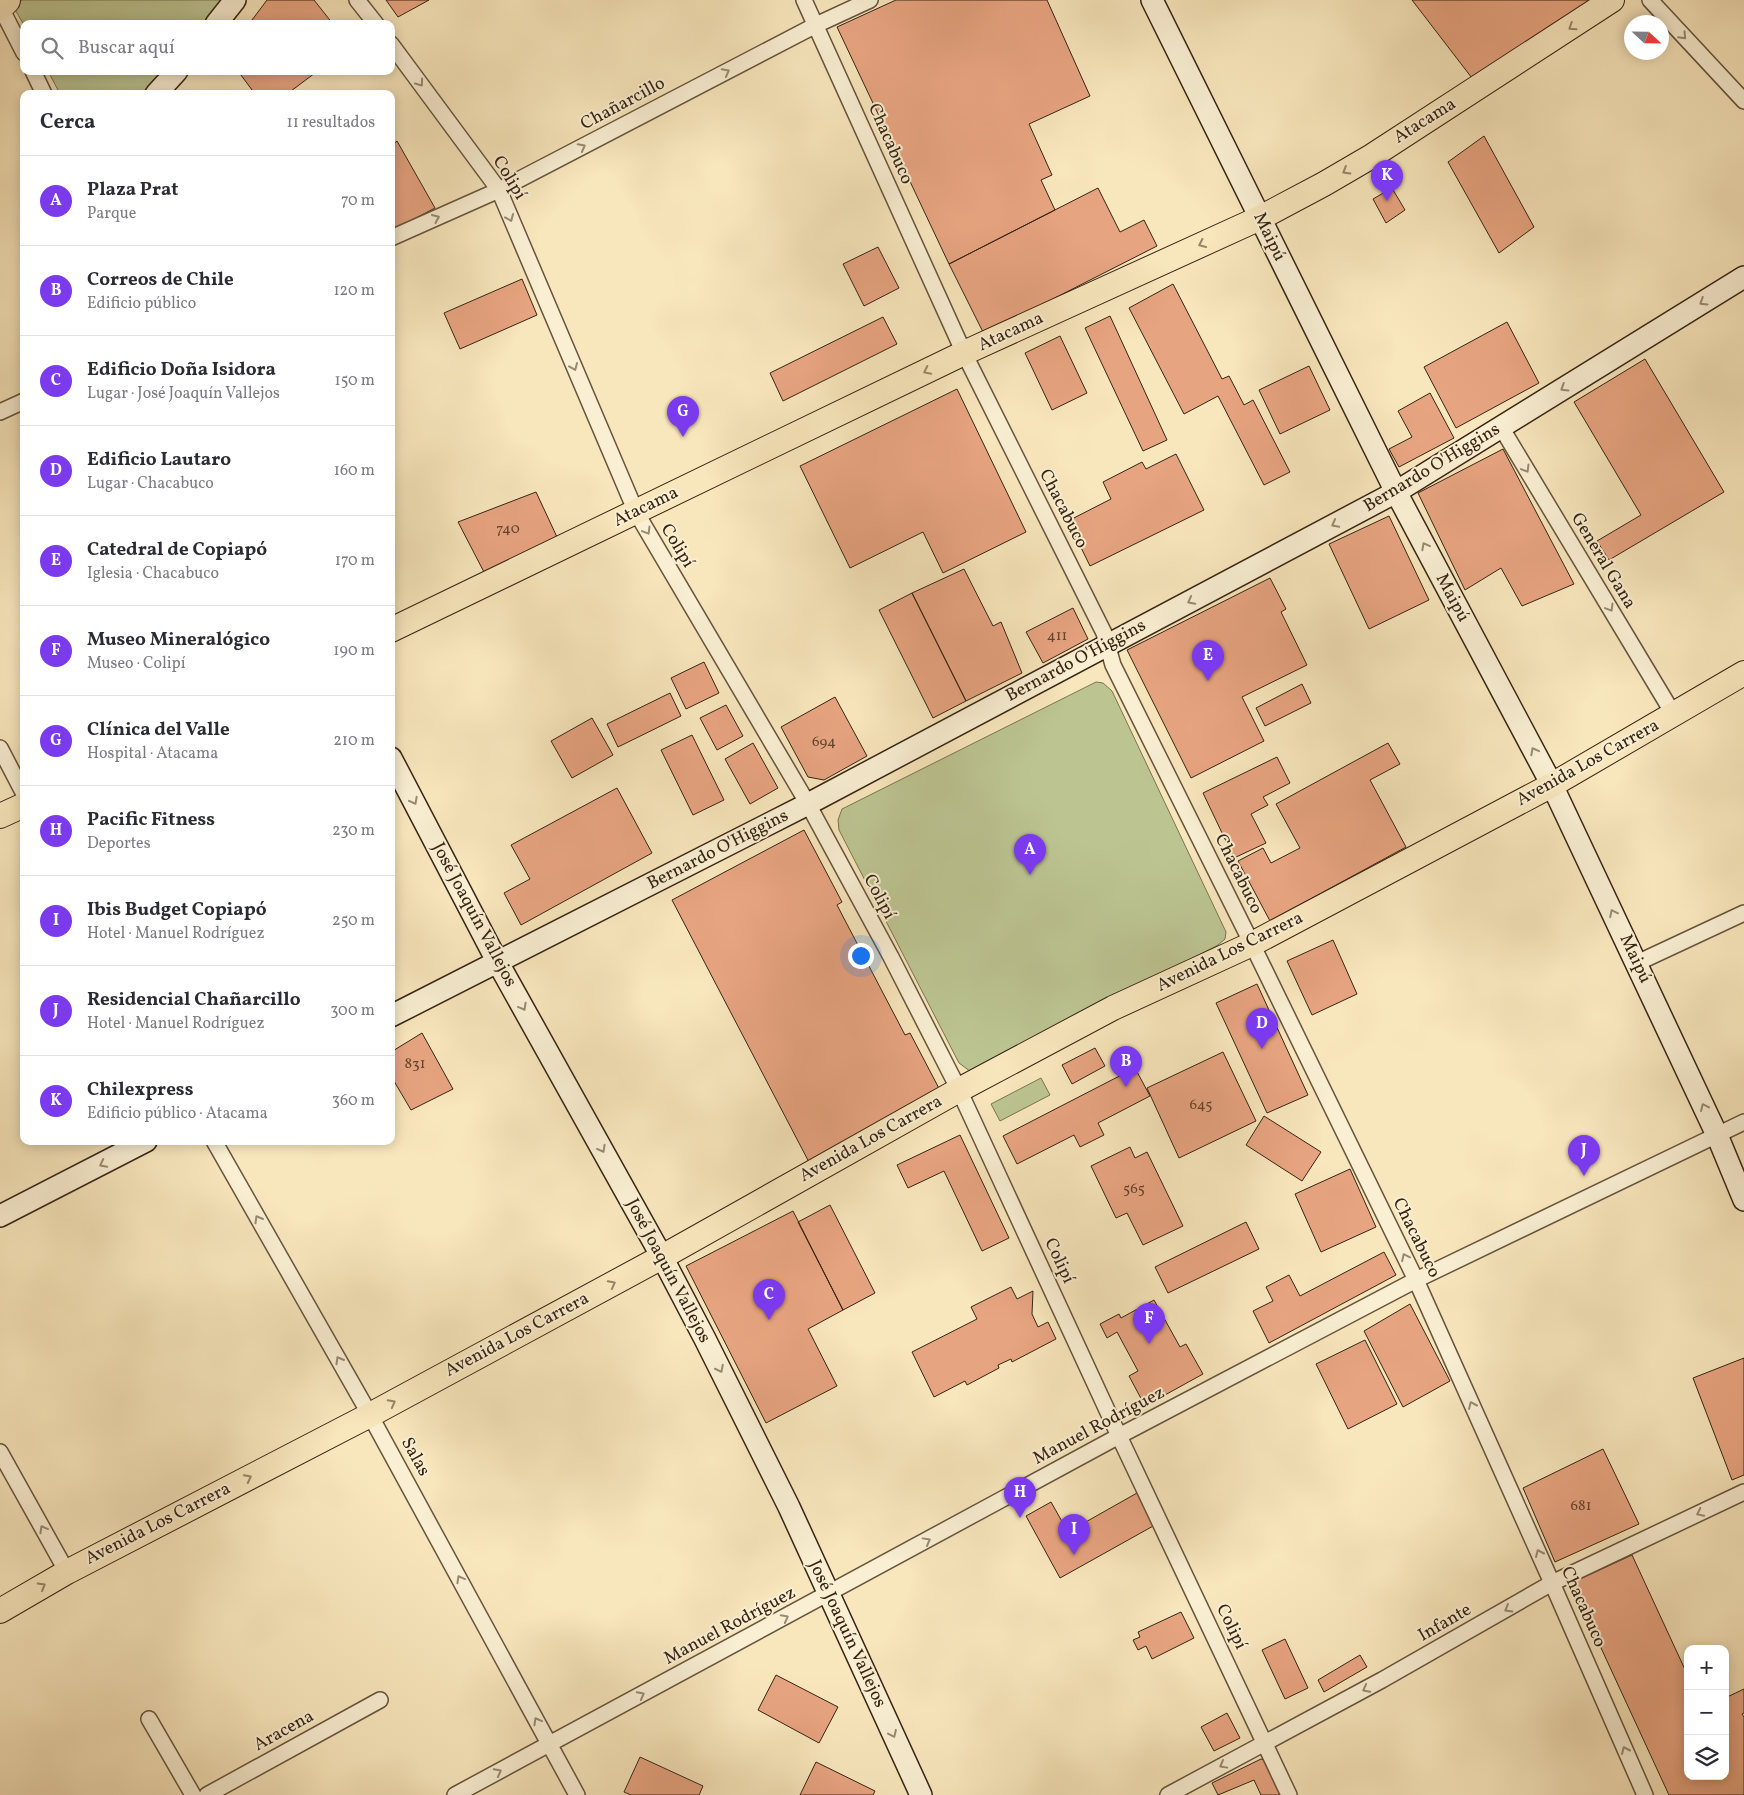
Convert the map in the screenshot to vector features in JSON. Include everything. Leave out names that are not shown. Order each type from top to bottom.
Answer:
[{"type":"highway","points":[[0,6],[6,0]]},
{"type":"main road","points":[[219,20],[235,0]]},
{"type":"main road","name":"Maipú","points":[[1152,0],[1396,492],[1552,785],[1717,1135],[1744,1200]]},
{"type":"main road","name":"Atacama","points":[[395,628],[964,353],[1260,218],[1372,156],[1612,0]]},
{"type":"main road","points":[[160,90],[173,75]]},
{"type":"main road","name":"Bernardo O'Higgins","points":[[395,1014],[808,804],[1396,492],[1744,277]]},
{"type":"main road","name":"Avenida Los Carrera","points":[[0,1611],[67,1572],[370,1414],[662,1257],[959,1090],[1113,1008],[1252,944],[1552,785],[1744,673]]},
{"type":"main road","name":"José Joaquín Vallejos","points":[[395,766],[497,961],[662,1257],[747,1421],[921,1795]]},
{"type":"main road","points":[[0,816],[20,807]]},
{"type":"main road","points":[[0,1216],[138,1145]]},
{"type":"street","points":[[357,0],[373,20]]},
{"type":"street","name":"Chacabuco","points":[[804,0],[964,353],[1104,633],[1113,665],[1416,1280],[1645,1795]]},
{"type":"street","name":"Chañarcillo","points":[[395,236],[499,190],[816,25],[870,0]]},
{"type":"street","points":[[1650,0],[1744,101]]},
{"type":"street","points":[[0,6],[20,45]]},
{"type":"street","name":"Colipí","points":[[395,49],[499,190],[636,512],[808,804],[891,957],[959,1090],[1119,1436],[1289,1795]]},
{"type":"street","points":[[35,75],[42,90]]},
{"type":"street","points":[[0,412],[20,403]]},
{"type":"street","name":"General Gana","points":[[1501,427],[1674,715]]},
{"type":"street","points":[[0,748],[20,786]]},
{"type":"street","points":[[1637,963],[1744,913]]},
{"type":"street","name":"Manuel Rodríguez","points":[[455,1795],[1119,1436],[1416,1280],[1744,1122]]},
{"type":"street","name":"Salas","points":[[216,1145],[370,1414],[578,1795]]},
{"type":"street","points":[[0,1452],[67,1572]]},
{"type":"street","name":"Infante","points":[[1168,1795],[1382,1680],[1552,1583],[1744,1492]]},
{"type":"street","name":"Aracena","points":[[207,1795],[380,1700]]},
{"type":"street","points":[[149,1719],[194,1795]]},
{"type":"green space","points":[[22,0],[226,0],[213,20],[21,20],[14,8]]},
{"type":"green space","points":[[50,75],[169,75],[157,90],[58,90]]},
{"type":"green space","points":[[1096,682],[1103,683],[1112,691],[1226,932],[1225,939],[1218,945],[971,1072],[959,1063],[839,830],[838,820],[842,809]]},
{"type":"green space","points":[[1041,1078],[1050,1095],[1000,1121],[991,1104]]},
{"type":"building","points":[[267,0],[314,0],[330,20],[252,20]]},
{"type":"building","points":[[386,0],[429,0],[398,17]]},
{"type":"building","points":[[896,0],[1047,0],[1090,96],[1029,124],[1052,175],[1041,180],[1055,210],[949,264],[837,27]]},
{"type":"building","points":[[1412,0],[1606,0],[1475,82]]},
{"type":"building","points":[[241,75],[312,75],[292,90],[252,90]]},
{"type":"building","points":[[1484,136],[1534,227],[1499,253],[1448,162]]},
{"type":"building","points":[[397,141],[435,208],[395,229],[395,143]]},
{"type":"building","points":[[1098,188],[1120,232],[1144,220],[1157,246],[984,334],[949,264]]},
{"type":"building","points":[[1392,188],[1405,210],[1386,223],[1373,199]]},
{"type":"building","points":[[878,247],[899,288],[864,306],[843,264]]},
{"type":"building","points":[[522,279],[537,315],[460,349],[444,313]]},
{"type":"building","points":[[1173,284],[1222,379],[1229,376],[1244,405],[1253,400],[1290,472],[1264,485],[1218,396],[1184,414],[1129,308]]},
{"type":"building","points":[[1110,316],[1167,440],[1143,451],[1085,328]]},
{"type":"building","points":[[883,317],[897,344],[783,401],[770,373]]},
{"type":"building","points":[[1507,322],[1539,383],[1456,428],[1424,367]]},
{"type":"building","points":[[1060,336],[1087,393],[1052,410],[1025,353]]},
{"type":"building","points":[[1645,359],[1724,492],[1609,560],[1597,541],[1641,515],[1574,402]]},
{"type":"building","points":[[1309,366],[1330,410],[1280,434],[1259,390]]},
{"type":"building","points":[[957,389],[1026,532],[943,573],[923,532],[850,568],[800,466]]},
{"type":"building","points":[[1430,393],[1454,438],[1399,467],[1389,449],[1412,437],[1398,411]]},
{"type":"building","points":[[1503,449],[1574,584],[1522,606],[1501,568],[1465,590],[1418,493]]},
{"type":"building","points":[[1176,454],[1204,510],[1090,566],[1068,521],[1111,499],[1103,482],[1142,462],[1146,469]]},
{"type":"building","points":[[536,492],[557,537],[485,574],[458,522]]},
{"type":"building","points":[[1389,516],[1429,600],[1369,629],[1329,544]]},
{"type":"building","points":[[964,569],[993,626],[1001,622],[1022,673],[966,701],[912,593]]},
{"type":"building","points":[[1270,578],[1286,609],[1281,612],[1307,665],[1242,697],[1264,741],[1191,778],[1127,650]]},
{"type":"building","points":[[912,593],[966,701],[933,718],[879,610]]},
{"type":"building","points":[[1073,608],[1088,639],[1043,663],[1026,632]]},
{"type":"building","points":[[704,662],[719,693],[686,709],[671,678]]},
{"type":"building","points":[[1302,684],[1311,703],[1265,726],[1256,708]]},
{"type":"building","points":[[670,693],[681,716],[618,747],[607,724]]},
{"type":"building","points":[[835,697],[867,756],[824,780],[808,777],[781,727]]},
{"type":"building","points":[[726,705],[743,736],[717,750],[700,718]]},
{"type":"building","points":[[592,718],[613,755],[572,778],[551,741]]},
{"type":"building","points":[[692,735],[724,800],[693,815],[661,750]]},
{"type":"building","points":[[753,743],[778,788],[750,804],[725,759]]},
{"type":"building","points":[[1388,743],[1400,764],[1370,780],[1406,847],[1270,921],[1238,861],[1263,848],[1271,863],[1300,848],[1276,804]]},
{"type":"building","points":[[1277,757],[1290,783],[1263,797],[1268,805],[1251,814],[1266,843],[1234,858],[1203,793]]},
{"type":"building","points":[[617,788],[652,853],[521,925],[504,893],[530,879],[511,845]]},
{"type":"building","points":[[804,830],[842,902],[837,905],[905,1035],[910,1033],[943,1096],[811,1166],[672,900]]},
{"type":"building","points":[[1333,940],[1357,994],[1312,1015],[1287,961]]},
{"type":"building","points":[[1257,984],[1308,1095],[1267,1113],[1216,1003]]},
{"type":"building","points":[[422,1033],[453,1089],[411,1110],[395,1083],[395,1050]]},
{"type":"building","points":[[1095,1048],[1105,1066],[1072,1084],[1062,1065]]},
{"type":"building","points":[[1223,1052],[1256,1121],[1179,1158],[1147,1088]]},
{"type":"building","points":[[1135,1068],[1150,1096],[1098,1123],[1104,1135],[1080,1147],[1074,1135],[1017,1164],[1003,1136]]},
{"type":"building","points":[[1264,1116],[1321,1152],[1302,1181],[1246,1145]]},
{"type":"building","points":[[960,1135],[1009,1238],[982,1251],[944,1171],[908,1188],[897,1165]]},
{"type":"building","points":[[1130,1147],[1135,1158],[1147,1152],[1183,1226],[1143,1245],[1127,1213],[1116,1218],[1091,1166]]},
{"type":"building","points":[[1350,1169],[1376,1227],[1321,1252],[1295,1194]]},
{"type":"building","points":[[830,1205],[875,1293],[843,1310],[798,1222]]},
{"type":"building","points":[[793,1211],[843,1310],[808,1329],[837,1386],[766,1423],[686,1266]]},
{"type":"building","points":[[1246,1222],[1259,1249],[1168,1293],[1155,1267]]},
{"type":"building","points":[[1384,1252],[1396,1275],[1269,1343],[1253,1311],[1273,1301],[1266,1287],[1289,1275],[1300,1296]]},
{"type":"building","points":[[1011,1287],[1017,1299],[1033,1291],[1032,1314],[1038,1327],[1048,1322],[1056,1339],[1012,1362],[1011,1359],[998,1365],[999,1368],[967,1385],[965,1381],[934,1397],[912,1352],[977,1319],[971,1307]]},
{"type":"building","points":[[1154,1300],[1180,1347],[1186,1344],[1203,1374],[1145,1406],[1129,1376],[1138,1371],[1117,1332],[1107,1338],[1100,1324],[1119,1314],[1121,1318]]},
{"type":"building","points":[[1410,1304],[1450,1381],[1403,1407],[1364,1331]]},
{"type":"building","points":[[1365,1340],[1397,1404],[1348,1429],[1316,1364]]},
{"type":"building","points":[[1744,1358],[1744,1475],[1732,1480],[1693,1378]]},
{"type":"building","points":[[1603,1449],[1639,1524],[1555,1562],[1523,1488]]},
{"type":"building","points":[[1137,1493],[1155,1525],[1060,1578],[1026,1516],[1051,1502],[1068,1532]]},
{"type":"building","points":[[1632,1555],[1684,1667],[1684,1780],[1729,1780],[1729,1696],[1744,1689],[1744,1713],[1742,1714],[1744,1717],[1744,1795],[1669,1795],[1571,1583]]},
{"type":"building","points":[[1181,1612],[1194,1638],[1152,1659],[1146,1646],[1138,1650],[1133,1640],[1140,1637],[1138,1632]]},
{"type":"building","points":[[1285,1639],[1308,1688],[1285,1699],[1262,1650]]},
{"type":"building","points":[[1360,1655],[1367,1667],[1324,1692],[1318,1680]]},
{"type":"building","points":[[776,1675],[838,1707],[819,1743],[758,1710]]},
{"type":"building","points":[[1227,1713],[1240,1738],[1214,1751],[1201,1727]]},
{"type":"building","points":[[640,1757],[703,1786],[699,1795],[631,1795],[624,1792]]},
{"type":"building","points":[[1261,1759],[1267,1761],[1284,1795],[1261,1795],[1254,1780],[1218,1795],[1212,1783]]},
{"type":"building","points":[[816,1762],[875,1791],[873,1795],[800,1795]]},
{"type":"place","name":"Chilexpress","points":[[1387,201]]},
{"type":"place","name":"Clínica del Valle","points":[[683,437]]},
{"type":"place","name":"Catedral de Copiapó","points":[[1208,681]]},
{"type":"place","name":"Plaza Prat","points":[[1030,875]]},
{"type":"place","name":"Edificio Lautaro","points":[[1262,1049]]},
{"type":"place","name":"Correos de Chile","points":[[1126,1087]]},
{"type":"place","name":"Residencial Chañarcillo","points":[[1584,1176]]},
{"type":"place","name":"Edificio Doña Isidora","points":[[769,1320]]},
{"type":"place","name":"Museo Mineralógico","points":[[1149,1344]]},
{"type":"place","name":"Pacific Fitness","points":[[1020,1518]]},
{"type":"place","name":"Ibis Budget Copiapó","points":[[1074,1555]]}]
